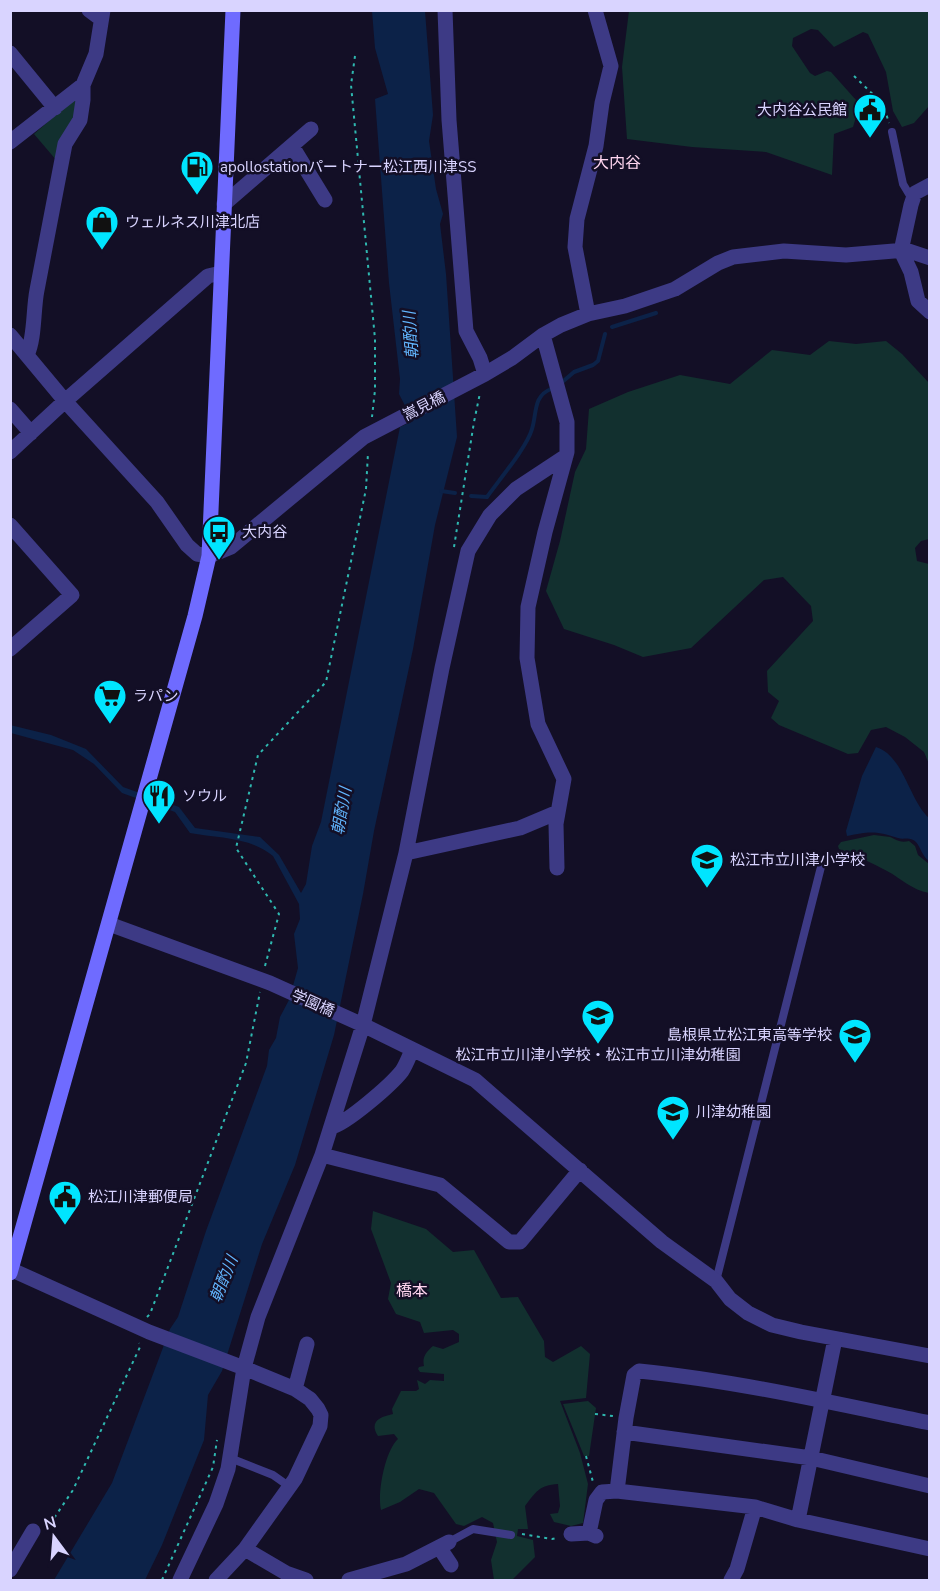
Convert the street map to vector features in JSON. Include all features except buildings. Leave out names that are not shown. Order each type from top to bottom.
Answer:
[{"type":"street","points":[[216,1581],[245,1549],[296,1479],[321,1421],[318,1409],[310,1399],[295,1389],[144,1330],[12,1264],[147,789],[195,616],[209,556],[233,10]]},
{"type":"street","points":[[445,10],[450,120],[466,331],[480,358],[479,378]]},
{"type":"street","points":[[588,314],[575,247],[577,219],[596,146],[602,103],[611,66],[595,10]]},
{"type":"street","points":[[27,355],[31,345],[36,291],[65,144],[80,120],[83,85],[96,54],[98,13]]},
{"type":"street","points":[[10,53],[55,108]]},
{"type":"street","points":[[10,142],[83,85]]},
{"type":"street","points":[[224,204],[312,129]]},
{"type":"street","points":[[292,146],[325,200]]},
{"type":"street","points":[[930,185],[915,193],[901,250],[911,272],[918,301],[930,312]]},
{"type":"street","points":[[901,250],[919,253],[930,258]]},
{"type":"street","name":"嵩見橋","points":[[209,556],[231,546],[373,433],[479,378],[561,325],[588,314],[625,306],[675,289],[718,263],[733,257],[784,251],[846,255],[901,250]]},
{"type":"street","points":[[10,452],[208,276],[221,273]]},
{"type":"street","points":[[10,334],[65,401],[157,501],[187,545],[197,554],[209,556]]},
{"type":"street","points":[[543,335],[567,422],[566,456],[545,532],[528,607],[527,658],[538,724],[564,779],[556,824],[556,868]]},
{"type":"street","points":[[10,409],[31,433]]},
{"type":"street","points":[[180,1581],[216,1504],[230,1458],[240,1366],[331,1127],[406,853],[442,668],[468,551],[490,515],[516,489],[566,456]]},
{"type":"street","points":[[10,525],[72,595],[13,643]]},
{"type":"street","points":[[406,853],[520,828],[558,812]]},
{"type":"street","name":"学園橋","points":[[109,924],[266,982],[476,1080],[662,1242],[716,1281],[730,1299],[748,1313],[772,1324],[835,1339],[930,1356]]},
{"type":"street","points":[[331,1127],[344,1122],[394,1080],[403,1069],[412,1050]]},
{"type":"street","points":[[322,1155],[440,1185],[509,1242],[520,1242],[580,1170]]},
{"type":"street","points":[[798,1520],[835,1339]]},
{"type":"street","points":[[295,1389],[307,1344]]},
{"type":"street","points":[[609,1491],[634,1376],[639,1371],[822,1400],[930,1423]]},
{"type":"street","points":[[625,1425],[811,1458],[930,1486]]},
{"type":"street","points":[[571,1534],[592,1534],[596,1500],[609,1491],[755,1508],[798,1520],[930,1549]]},
{"type":"street","points":[[731,1581],[737,1569],[755,1508]]},
{"type":"street","points":[[10,1570],[38,1533]]},
{"type":"street","points":[[349,1581],[406,1564],[444,1544],[451,1565]]},
{"type":"street","points":[[245,1549],[286,1573],[306,1581]]},
{"type":"lane","points":[[892,132],[903,184],[912,200]]},
{"type":"lane","points":[[716,1281],[823,859]]},
{"type":"lane","points":[[230,1458],[273,1475],[290,1487]]},
{"type":"lane","points":[[444,1544],[472,1529],[511,1535]]},
{"type":"path","points":[[38,1533],[73,1490],[140,1347],[144,1330],[246,1063],[266,982],[279,914],[236,848],[258,755],[326,682],[366,489],[373,433],[375,339],[351,85],[355,56]]},
{"type":"path","points":[[854,76],[883,104],[892,132]]},
{"type":"path","points":[[453,554],[479,378]]},
{"type":"path","points":[[595,1414],[625,1425]]},
{"type":"path","points":[[162,1581],[213,1467],[218,1434]]},
{"type":"path","points":[[586,1456],[594,1488],[609,1491]]},
{"type":"path","points":[[522,1534],[552,1539],[571,1534]]},
{"type":"green space","points":[[629,11],[929,11],[929,106],[914,123],[902,127],[893,111],[886,72],[868,34],[863,32],[834,47],[818,30],[811,29],[793,38],[792,46],[810,73],[815,76],[827,71],[831,72],[864,109],[856,117],[853,127],[834,134],[832,175],[766,152],[692,147],[627,139],[622,67]]},
{"type":"green space","points":[[78,99],[78,117],[57,161],[34,134],[73,100]]},
{"type":"green space","points":[[829,341],[856,344],[886,341],[902,354],[929,383],[929,539],[921,541],[915,548],[917,561],[929,564],[929,764],[924,752],[905,737],[886,727],[871,730],[858,753],[848,754],[779,725],[771,718],[779,701],[768,692],[767,671],[813,621],[811,606],[783,577],[764,580],[691,648],[643,657],[564,629],[546,591],[575,472],[586,449],[589,409],[628,392],[680,375],[730,384],[772,350],[810,355]]},
{"type":"green space","points":[[874,835],[909,841],[915,846],[918,855],[929,864],[929,893],[839,849],[841,842]]},
{"type":"green space","points":[[373,1211],[426,1229],[453,1252],[474,1250],[501,1298],[518,1297],[544,1341],[545,1357],[553,1362],[581,1346],[590,1354],[586,1398],[560,1401],[580,1453],[588,1484],[583,1523],[571,1526],[554,1522],[550,1514],[558,1513],[560,1506],[558,1484],[538,1490],[525,1506],[528,1529],[518,1529],[517,1536],[533,1540],[535,1557],[512,1580],[494,1580],[491,1560],[497,1542],[493,1523],[482,1517],[464,1526],[456,1524],[434,1493],[419,1489],[400,1502],[381,1510],[380,1493],[383,1473],[389,1453],[398,1439],[394,1434],[378,1436],[375,1424],[383,1417],[393,1414],[392,1409],[401,1391],[419,1389],[417,1380],[425,1384],[430,1380],[444,1381],[444,1374],[420,1372],[418,1369],[424,1366],[428,1350],[433,1346],[443,1349],[459,1342],[459,1334],[453,1330],[424,1333],[420,1322],[396,1314],[388,1299],[391,1283],[371,1229]]},
{"type":"green space","points":[[588,1401],[596,1408],[589,1456],[584,1456],[563,1404]]},
{"type":"water","name":"朝酌川","points":[[372,11],[425,11],[433,115],[429,141],[436,189],[443,214],[440,224],[446,274],[457,437],[435,525],[413,649],[334,1035],[295,1165],[262,1244],[222,1371],[208,1395],[204,1440],[162,1545],[145,1580],[54,1580],[112,1483],[170,1329],[178,1317],[206,1231],[267,1066],[269,1050],[276,1038],[280,1017],[289,1000],[298,968],[294,934],[300,919],[299,904],[273,856],[255,845],[222,837],[190,833],[175,812],[122,793],[94,764],[73,750],[11,733],[10,725],[51,735],[86,749],[123,787],[179,807],[195,828],[260,837],[279,855],[301,893],[306,884],[312,846],[321,822],[400,427],[413,421],[399,394],[400,379],[389,283],[375,99],[388,94],[375,48]]},
{"type":"water","points":[[876,747],[893,759],[916,801],[929,818],[929,861],[912,839],[873,832],[847,836],[846,831],[862,776]]},
{"type":"waterway","points":[[612,327],[656,313]]},
{"type":"waterway","points":[[560,384],[574,372],[598,361],[605,334]]},
{"type":"waterway","points":[[471,496],[487,497],[505,473],[529,436],[538,401],[545,392],[551,389]]},
{"type":"waterway","points":[[441,491],[455,493]]},
{"type":"place","name":"大内谷公民館","points":[[870,139]]},
{"type":"place","name":"apollostationパートナー松江西川津SS","points":[[197,196]]},
{"type":"place","name":"ウェルネス川津北店","points":[[102,251]]},
{"type":"place","name":"大内谷","points":[[219,561]]},
{"type":"place","name":"ラパン","points":[[110,725]]},
{"type":"place","name":"ソウル","points":[[159,825]]},
{"type":"place","name":"松江市立川津小学校","points":[[707,889]]},
{"type":"place","name":"松江市立川津小学校・松江市立川津幼稚園","points":[[598,1045]]},
{"type":"place","name":"島根県立松江東高等学校","points":[[855,1064]]},
{"type":"place","name":"川津幼稚園","points":[[673,1141]]},
{"type":"place","name":"松江川津郵便局","points":[[65,1226]]},
{"type":"district","name":"大内谷","points":[[617,163]]},
{"type":"district","name":"橋本","points":[[412,1291]]}]
